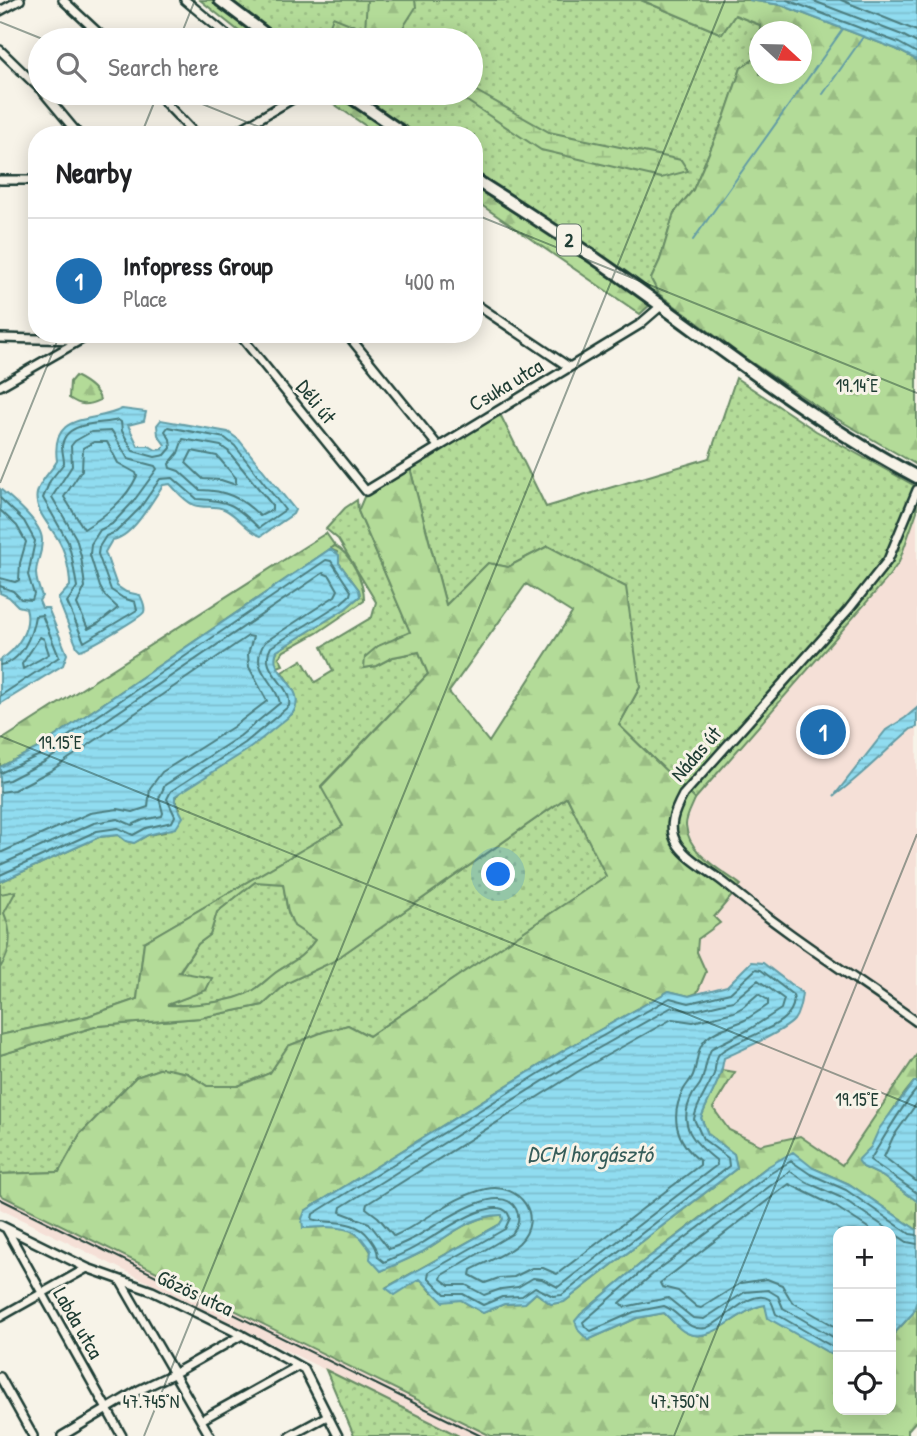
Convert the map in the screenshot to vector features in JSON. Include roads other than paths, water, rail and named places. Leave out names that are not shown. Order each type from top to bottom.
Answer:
[{"type":"main road","points":[[220,0],[257,28]]},
{"type":"main road","points":[[362,105],[393,126]]},
{"type":"main road","name":"2","points":[[483,185],[552,229],[783,393],[869,450],[917,477]]},
{"type":"street","points":[[0,11],[20,0]]},
{"type":"street","points":[[63,0],[93,28]]},
{"type":"street","points":[[185,0],[219,28]]},
{"type":"street","points":[[0,50],[28,77]]},
{"type":"street","points":[[55,105],[72,126]]},
{"type":"street","points":[[167,105],[187,126]]},
{"type":"street","points":[[246,126],[282,105]]},
{"type":"street","points":[[0,180],[28,180]]},
{"type":"street","name":"Csuka utca","points":[[366,491],[639,325],[661,306]]},
{"type":"street","points":[[483,310],[569,366]]},
{"type":"street","points":[[0,338],[28,338]]},
{"type":"street","points":[[0,386],[68,343]]},
{"type":"street","name":"Déli út","points":[[246,343],[366,491]]},
{"type":"street","points":[[354,343],[438,446]]},
{"type":"street","name":"Nádas út","points":[[917,489],[888,561],[849,609],[683,795],[672,821],[673,834],[678,845],[692,858],[738,895],[917,1022]]},
{"type":"street","name":"Gőzös utca","points":[[3,1226],[87,1268],[152,1291],[304,1369],[338,1436]]},
{"type":"street","name":"Labda utca","points":[[3,1226],[122,1436]]},
{"type":"street","points":[[0,1317],[87,1268]]},
{"type":"street","points":[[120,1280],[210,1436]]},
{"type":"street","points":[[62,1436],[139,1390],[242,1335]]},
{"type":"street","points":[[201,1420],[298,1366]]},
{"type":"street","points":[[0,1377],[33,1436]]},
{"type":"street","points":[[290,1436],[327,1416]]},
{"type":"water","points":[[749,0],[917,0],[917,60],[896,49],[781,5]]},
{"type":"water","points":[[122,409],[146,412],[144,421],[128,425],[138,446],[149,446],[156,450],[165,445],[158,435],[157,425],[161,420],[228,432],[239,440],[295,510],[261,536],[226,510],[194,505],[170,484],[163,485],[134,526],[127,533],[112,540],[105,552],[117,586],[126,592],[140,595],[144,612],[80,650],[58,599],[70,586],[66,558],[57,537],[41,513],[37,493],[57,461],[60,433],[67,426]]},
{"type":"water","points":[[0,489],[26,512],[41,534],[41,550],[36,571],[42,596],[39,601],[42,608],[48,608],[67,654],[63,665],[0,704],[0,660],[22,638],[27,616],[26,608],[18,606],[0,593]]},
{"type":"water","points":[[330,549],[339,555],[339,563],[359,590],[360,596],[345,609],[277,651],[277,666],[296,696],[292,714],[249,749],[175,796],[175,802],[183,817],[176,828],[148,835],[134,843],[118,835],[99,837],[0,882],[0,767],[38,748]]},
{"type":"water","points":[[917,708],[917,727],[911,729],[834,796],[886,730]]},
{"type":"water","name":"DCM horgásztó","points":[[751,962],[763,963],[802,993],[797,1014],[789,1025],[724,1058],[718,1082],[701,1118],[708,1134],[734,1154],[737,1168],[564,1302],[551,1304],[536,1293],[525,1303],[504,1304],[483,1313],[461,1300],[443,1302],[420,1279],[395,1295],[386,1288],[500,1224],[502,1215],[481,1218],[470,1223],[422,1252],[381,1271],[370,1259],[371,1251],[355,1233],[333,1227],[303,1228],[305,1211],[566,1049],[669,991],[689,996],[727,986]]},
{"type":"water","points":[[914,1082],[917,1082],[917,1201],[882,1176],[863,1167],[858,1160],[871,1147],[879,1129]]},
{"type":"water","points":[[793,1152],[813,1168],[849,1184],[917,1230],[917,1300],[913,1313],[896,1332],[896,1226],[833,1226],[833,1355],[768,1318],[765,1305],[705,1335],[685,1332],[664,1313],[637,1318],[588,1340],[579,1331],[575,1321],[580,1315],[644,1261],[767,1167]]},
{"type":"waterway","points":[[693,240],[843,29]]},
{"type":"waterway","points":[[823,94],[863,37]]},
{"type":"railway","points":[[0,1199],[481,1436]]},
{"type":"place","name":"Infopress Group","points":[[823,732]]}]
